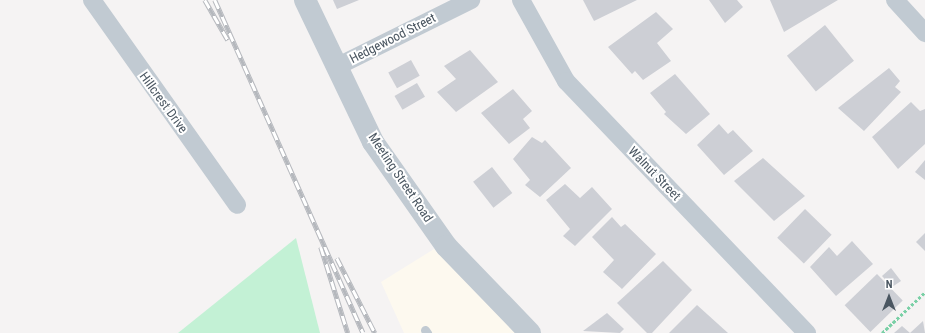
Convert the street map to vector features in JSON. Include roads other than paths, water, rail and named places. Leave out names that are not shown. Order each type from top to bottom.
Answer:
[{"type":"street","name":"Hillcrest Drive","points":[[92,0],[237,205]]},
{"type":"street","name":"Meeting Street Road","points":[[305,0],[373,142],[446,246],[530,333]]},
{"type":"street","name":"Hedgewood Street","points":[[336,67],[471,0]]},
{"type":"street","name":"Walnut Street","points":[[521,0],[566,81],[807,333]]},
{"type":"street","points":[[894,0],[925,33]]},
{"type":"railway","points":[[205,0],[228,40]]},
{"type":"railway","points":[[215,0],[363,333]]},
{"type":"railway","points":[[321,247],[348,333]]},
{"type":"railway","points":[[337,258],[375,333]]}]
